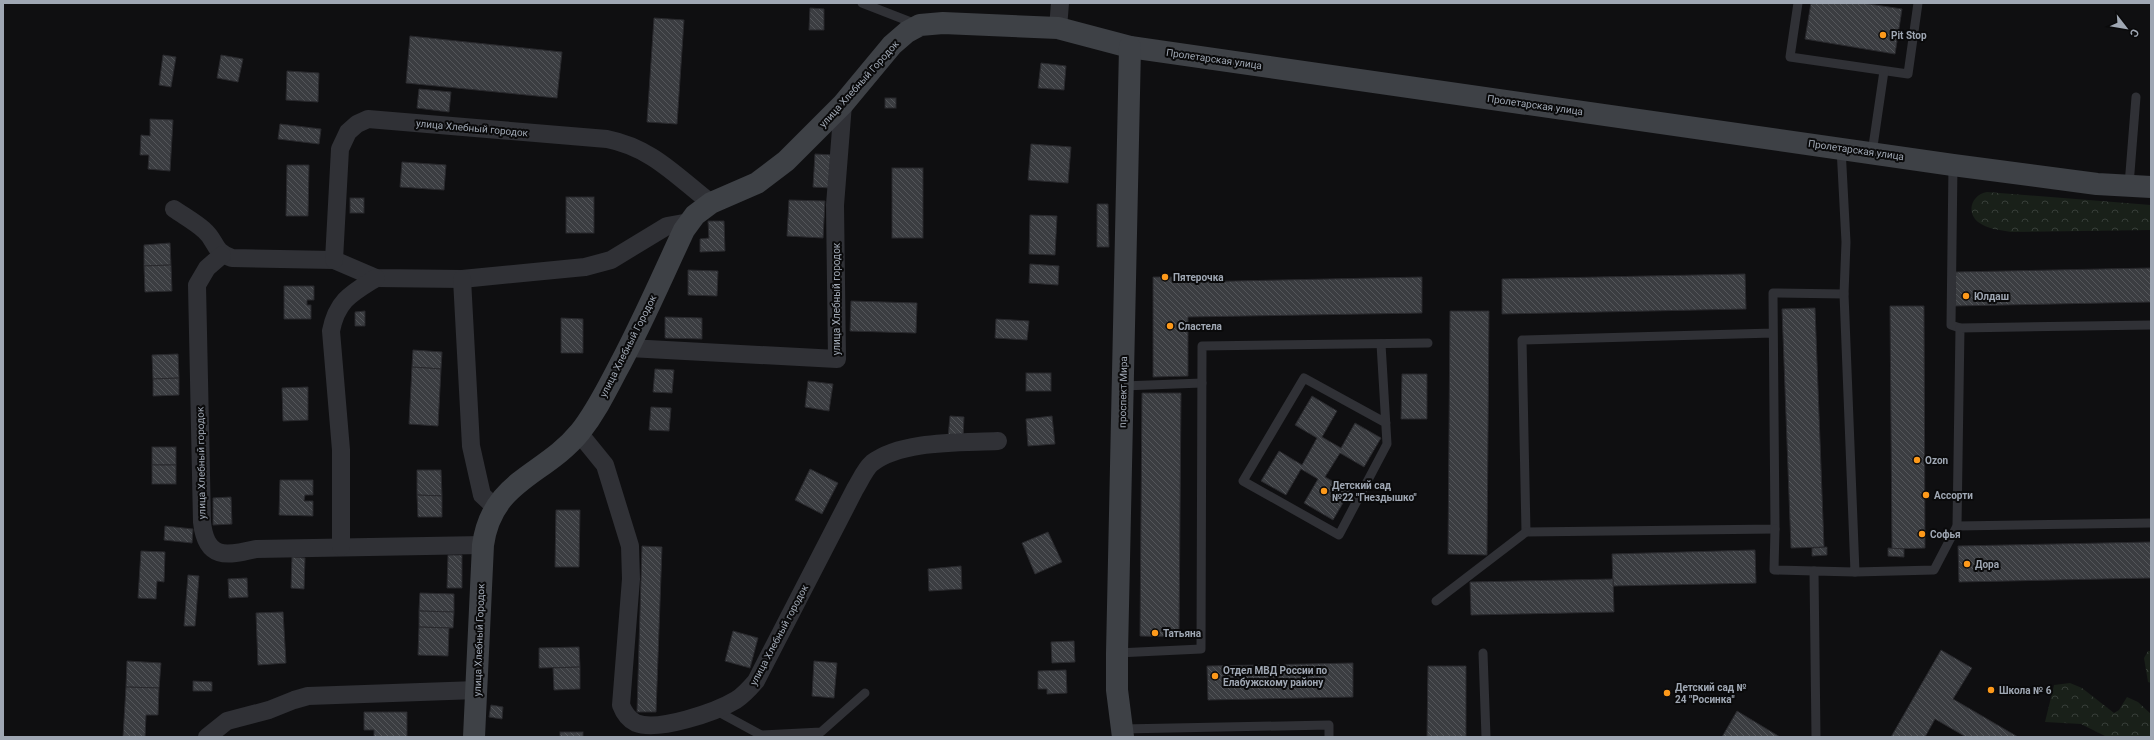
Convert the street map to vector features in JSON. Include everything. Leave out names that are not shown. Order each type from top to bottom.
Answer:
[{"type":"street","points":[[1058,28],[1060,3]]},
{"type":"street","name":"Пролетарская улица","points":[[920,25],[943,23],[1058,28],[1130,47],[1953,165],[2097,184],[2151,187]]},
{"type":"street","name":"улица Хлебный Городок","points":[[474,737],[483,545],[488,520],[495,507],[513,486],[568,445],[597,407],[629,348],[689,222],[711,203],[743,190],[772,172],[843,104],[892,45],[907,32],[920,25]]},
{"type":"street","name":"проспект Мира","points":[[1122,733],[1117,690],[1130,47]]},
{"type":"street","name":"улица Хлебный городок","points":[[629,348],[837,359],[835,206],[843,104]]},
{"type":"street","name":"улица Хлебный городок","points":[[334,260],[340,150],[348,132],[357,124],[368,119],[607,139],[626,143],[655,158],[711,203]]},
{"type":"street","points":[[174,209],[206,231],[216,250],[222,255],[232,258],[334,260],[376,278],[462,279],[585,267],[611,260],[667,226],[689,222]]},
{"type":"street","name":"улица Хлебный городок","points":[[222,255],[207,268],[197,285],[202,522],[206,539],[212,547],[221,554],[233,554],[256,549],[483,545]]},
{"type":"street","points":[[341,548],[341,450],[331,331],[333,319],[344,300],[376,278]]},
{"type":"street","points":[[462,279],[471,446],[482,495],[495,507]]},
{"type":"street","name":"улица Хлебный городок","points":[[579,432],[605,465],[630,546],[631,579],[621,705],[624,713],[629,719],[645,725],[676,723],[715,710],[736,700],[756,682],[855,489],[871,464],[896,451],[939,444],[998,441]]},
{"type":"street","name":"улица Хлебный городок","points":[[207,737],[232,719],[269,710],[308,696],[477,690]]},
{"type":"lane","points":[[862,3],[920,25]]},
{"type":"lane","points":[[1798,3],[1790,57],[1908,74],[1918,3]]},
{"type":"lane","points":[[1872,153],[1884,70]]},
{"type":"lane","points":[[2129,185],[2136,97]]},
{"type":"lane","points":[[1841,148],[1846,242],[1844,294],[1855,572]]},
{"type":"lane","points":[[1953,165],[1951,325],[1960,328],[2151,325]]},
{"type":"lane","points":[[1844,294],[1773,293],[1774,570],[1855,572],[1934,570],[1957,526],[1960,328]]},
{"type":"lane","points":[[1526,532],[1522,340],[1773,333]]},
{"type":"lane","points":[[1118,653],[1201,649],[1202,346],[1428,343]]},
{"type":"lane","points":[[1381,344],[1386,423],[1387,444],[1339,535],[1243,481],[1304,378],[1386,423]]},
{"type":"lane","points":[[1123,386],[1202,383]]},
{"type":"lane","points":[[1957,526],[2151,523]]},
{"type":"lane","points":[[1436,600],[1526,532],[1774,530]]},
{"type":"lane","points":[[1814,571],[1816,737]]},
{"type":"lane","points":[[1483,653],[1486,737]]},
{"type":"lane","points":[[715,710],[761,734],[821,732],[865,693]]},
{"type":"lane","points":[[1122,733],[1329,725],[1329,737]]},
{"type":"green space","points":[[1987,192],[2151,205],[2151,230],[2011,232],[1994,229],[1978,222],[1974,218],[1971,208],[1978,196]]},
{"type":"green space","points":[[2148,651],[2151,651],[2151,683],[2148,682],[2144,658]]},
{"type":"green space","points":[[2070,683],[2082,688],[2114,713],[2119,710],[2127,697],[2138,702],[2151,714],[2151,737],[2107,737],[2081,724],[2045,722],[2054,685]]},
{"type":"building","points":[[1811,3],[1863,3],[1902,9],[1895,54],[1805,39]]},
{"type":"building","points":[[810,8],[824,9],[824,30],[809,30]]},
{"type":"building","points":[[654,18],[684,20],[677,124],[647,122]]},
{"type":"building","points":[[410,36],[562,52],[557,98],[406,83]]},
{"type":"building","points":[[163,55],[176,57],[171,87],[159,85]]},
{"type":"building","points":[[221,55],[243,59],[238,82],[217,78]]},
{"type":"building","points":[[1041,63],[1066,66],[1064,90],[1038,88]]},
{"type":"building","points":[[287,71],[319,73],[318,102],[286,100]]},
{"type":"building","points":[[419,89],[451,92],[449,112],[417,108]]},
{"type":"building","points":[[885,98],[896,98],[896,108],[885,108]]},
{"type":"building","points":[[150,119],[173,120],[170,171],[148,169],[149,155],[140,155],[141,135],[150,136]]},
{"type":"building","points":[[280,124],[321,129],[319,144],[278,139]]},
{"type":"building","points":[[1031,144],[1071,147],[1068,183],[1028,180]]},
{"type":"building","points":[[815,154],[833,155],[831,188],[813,187]]},
{"type":"building","points":[[402,162],[446,165],[444,190],[400,187]]},
{"type":"building","points":[[287,165],[309,165],[308,216],[286,216]]},
{"type":"building","points":[[892,168],[923,168],[923,238],[892,238]]},
{"type":"building","points":[[566,197],[594,197],[594,233],[566,233]]},
{"type":"building","points":[[350,198],[364,198],[364,213],[350,213]]},
{"type":"building","points":[[789,200],[825,201],[823,238],[787,236]]},
{"type":"building","points":[[1097,204],[1108,204],[1109,247],[1097,247]]},
{"type":"building","points":[[1030,215],[1057,216],[1055,255],[1029,254]]},
{"type":"building","points":[[708,221],[724,221],[725,251],[700,252],[700,239],[709,238]]},
{"type":"building","points":[[170,243],[171,265],[144,266],[144,245]]},
{"type":"building","points":[[1030,264],[1059,266],[1058,285],[1029,283]]},
{"type":"building","points":[[171,265],[172,291],[145,292],[144,266]]},
{"type":"building","points":[[2151,268],[2151,302],[1955,306],[1955,272]]},
{"type":"building","points":[[688,270],[718,271],[717,296],[688,295]]},
{"type":"building","points":[[1745,274],[1746,309],[1502,314],[1502,279]]},
{"type":"building","points":[[1153,277],[1188,277],[1187,282],[1422,277],[1422,313],[1188,317],[1188,376],[1153,377]]},
{"type":"building","points":[[284,286],[314,286],[314,300],[307,300],[307,305],[311,305],[311,319],[284,319]]},
{"type":"building","points":[[851,301],[917,303],[916,333],[850,331]]},
{"type":"building","points":[[1890,306],[1924,306],[1925,548],[1892,549]]},
{"type":"building","points":[[1815,308],[1824,547],[1791,548],[1782,309]]},
{"type":"building","points":[[365,311],[365,326],[355,326],[355,312]]},
{"type":"building","points":[[1450,311],[1489,311],[1487,555],[1448,554]]},
{"type":"building","points":[[665,317],[702,318],[702,339],[665,338]]},
{"type":"building","points":[[561,318],[583,319],[583,353],[561,353]]},
{"type":"building","points":[[996,319],[1029,321],[1027,340],[995,338]]},
{"type":"building","points":[[413,350],[442,352],[441,369],[412,367]]},
{"type":"building","points":[[178,354],[179,378],[153,379],[152,355]]},
{"type":"building","points":[[412,367],[441,369],[438,426],[409,424]]},
{"type":"building","points":[[655,369],[674,370],[672,393],[653,392]]},
{"type":"building","points":[[1026,373],[1051,373],[1051,391],[1026,391]]},
{"type":"building","points":[[1402,374],[1427,374],[1427,419],[1401,419]]},
{"type":"building","points":[[179,378],[179,395],[153,396],[153,379]]},
{"type":"building","points":[[808,381],[833,384],[829,411],[805,407]]},
{"type":"building","points":[[308,387],[308,420],[283,421],[282,388]]},
{"type":"building","points":[[1142,393],[1181,393],[1179,637],[1140,636]]},
{"type":"building","points":[[1312,396],[1337,411],[1322,437],[1341,448],[1355,423],[1381,438],[1364,467],[1340,453],[1325,477],[1350,491],[1333,520],[1304,503],[1318,479],[1301,469],[1286,495],[1261,481],[1279,451],[1302,465],[1317,438],[1295,425]]},
{"type":"building","points":[[651,407],[671,408],[669,431],[649,430]]},
{"type":"building","points":[[950,416],[964,417],[963,439],[948,438]]},
{"type":"building","points":[[1052,416],[1055,444],[1028,446],[1026,419]]},
{"type":"building","points":[[152,447],[176,447],[176,465],[152,465]]},
{"type":"building","points":[[152,465],[176,465],[176,484],[152,484]]},
{"type":"building","points":[[810,469],[838,483],[822,514],[795,500]]},
{"type":"building","points":[[417,470],[441,470],[442,496],[417,495]]},
{"type":"building","points":[[280,480],[313,480],[313,495],[305,495],[304,501],[313,501],[313,516],[279,515]]},
{"type":"building","points":[[417,495],[442,496],[442,517],[418,517]]},
{"type":"building","points":[[231,497],[232,524],[213,525],[213,498]]},
{"type":"building","points":[[556,510],[580,510],[579,567],[555,567]]},
{"type":"building","points":[[165,526],[193,529],[192,543],[164,540]]},
{"type":"building","points":[[1048,532],[1062,562],[1035,574],[1022,543]]},
{"type":"building","points":[[2151,542],[2151,578],[1959,582],[1958,546]]},
{"type":"building","points":[[642,546],[662,547],[656,712],[637,712]]},
{"type":"building","points":[[1827,547],[1827,555],[1812,556],[1812,548]]},
{"type":"building","points":[[1888,548],[1904,549],[1904,557],[1888,556]]},
{"type":"building","points":[[1755,550],[1756,583],[1613,586],[1612,554]]},
{"type":"building","points":[[141,551],[165,552],[164,582],[157,581],[156,599],[138,598]]},
{"type":"building","points":[[448,555],[462,555],[462,588],[447,588]]},
{"type":"building","points":[[292,557],[305,558],[304,589],[291,588]]},
{"type":"building","points":[[961,566],[962,589],[929,591],[928,569]]},
{"type":"building","points":[[188,575],[199,576],[195,626],[184,626]]},
{"type":"building","points":[[247,578],[248,597],[229,598],[228,579]]},
{"type":"building","points":[[1613,579],[1614,612],[1471,615],[1470,582]]},
{"type":"building","points":[[420,593],[454,594],[454,612],[419,611]]},
{"type":"building","points":[[419,611],[454,612],[453,628],[419,627]]},
{"type":"building","points":[[283,612],[286,663],[258,665],[256,613]]},
{"type":"building","points":[[419,627],[449,628],[448,656],[418,655]]},
{"type":"building","points":[[733,631],[758,638],[750,668],[725,661]]},
{"type":"building","points":[[1074,641],[1075,662],[1052,663],[1051,642]]},
{"type":"building","points":[[579,647],[580,667],[539,668],[539,648]]},
{"type":"building","points":[[1941,650],[1972,668],[1953,699],[2018,737],[1966,737],[1935,719],[1925,737],[1891,737]]},
{"type":"building","points":[[127,661],[161,663],[159,688],[126,687]]},
{"type":"building","points":[[814,661],[837,663],[834,698],[812,696]]},
{"type":"building","points":[[1353,663],[1353,697],[1208,700],[1207,666]]},
{"type":"building","points":[[1428,666],[1466,666],[1466,737],[1427,737]]},
{"type":"building","points":[[580,667],[580,689],[554,690],[553,668]]},
{"type":"building","points":[[1066,670],[1067,693],[1047,694],[1047,689],[1038,689],[1038,671]]},
{"type":"building","points":[[193,681],[212,682],[212,691],[193,691]]},
{"type":"building","points":[[126,687],[159,688],[158,715],[146,715],[145,737],[123,737]]},
{"type":"building","points":[[491,705],[503,707],[502,719],[489,717]]},
{"type":"building","points":[[1737,711],[1780,737],[1722,737]]},
{"type":"building","points":[[364,712],[407,712],[407,737],[374,737],[374,730],[364,730]]},
{"type":"building","points":[[560,732],[583,732],[583,737],[560,737]]},
{"type":"place","name":"Pit Stop","points":[[1883,35]]},
{"type":"place","name":"Пятерочка","points":[[1165,277]]},
{"type":"place","name":"Юлдаш","points":[[1966,296]]},
{"type":"place","name":"Сластела","points":[[1170,326]]},
{"type":"place","name":"Ozon","points":[[1917,460]]},
{"type":"place","name":"Детский сад №22 \"Гнездышко\"","points":[[1324,491]]},
{"type":"place","name":"Ассорти","points":[[1926,495]]},
{"type":"place","name":"Софья","points":[[1922,534]]},
{"type":"place","name":"Дора","points":[[1967,564]]},
{"type":"place","name":"Татьяна","points":[[1155,633]]},
{"type":"place","name":"Отдел МВД России по Елабужскому району","points":[[1215,676]]},
{"type":"place","name":"Школа № 6","points":[[1991,690]]},
{"type":"place","name":"Детский сад № 24 \"Росинка\"","points":[[1667,693]]}]
